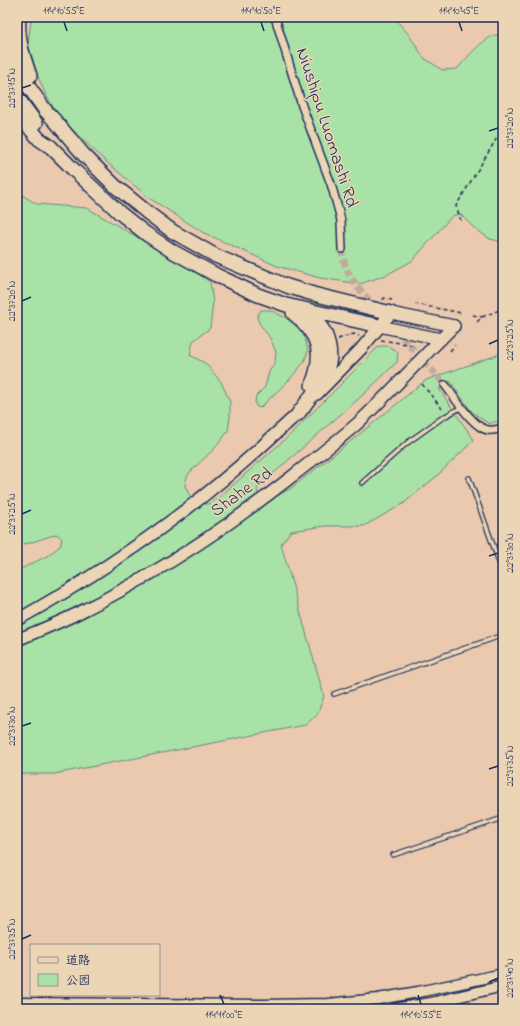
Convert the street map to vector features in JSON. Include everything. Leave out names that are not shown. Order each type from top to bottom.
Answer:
[{"type":"highway","points":[[19,17],[18,35],[20,46],[30,75],[36,90],[56,122]]},
{"type":"highway","points":[[17,66],[26,83],[45,110],[83,154],[115,186],[172,231],[193,244],[223,259],[287,286],[313,294],[391,313]]},
{"type":"highway","points":[[17,96],[46,135],[51,147]]},
{"type":"highway","points":[[17,112],[39,139],[51,147],[120,213],[145,233],[172,251],[198,266],[251,292],[280,304],[379,326]]},
{"type":"highway","points":[[280,304],[302,321],[314,337],[319,353],[315,377],[298,414]]},
{"type":"main road","name":"Shahe Rd","points":[[17,620],[85,580],[131,550],[214,488],[298,414],[361,349],[391,313],[454,326],[408,375],[358,422],[324,452],[237,518],[170,562],[119,592],[86,610],[17,640]]},
{"type":"main road","points":[[379,326],[441,339]]},
{"type":"main road","points":[[17,1003],[322,1004],[378,999],[503,974]]},
{"type":"main road","points":[[395,1009],[503,986]]},
{"type":"street","name":"Niushipu Luomashi Rd","points":[[275,17],[302,106],[331,184],[339,212],[342,231],[342,249]]},
{"type":"street","points":[[445,385],[469,416],[482,428],[487,430],[503,428]]},
{"type":"lane","points":[[362,483],[407,443],[433,424],[462,407]]},
{"type":"lane","points":[[469,478],[503,572]]},
{"type":"lane","points":[[334,694],[503,635]]},
{"type":"lane","points":[[393,855],[503,818]]},
{"type":"path","points":[[461,221],[456,206],[503,128]]},
{"type":"path","points":[[384,298],[392,300]]},
{"type":"path","points":[[415,304],[462,313]]},
{"type":"path","points":[[477,322],[482,317],[502,309]]},
{"type":"path","points":[[473,315],[482,317]]},
{"type":"path","points":[[332,340],[354,334],[360,336]]},
{"type":"path","points":[[379,340],[412,345]]},
{"type":"path","points":[[450,351],[455,345]]},
{"type":"path","points":[[422,384],[447,415]]},
{"type":"green space","points":[[32,17],[380,17],[396,20],[409,35],[424,58],[442,70],[457,69],[475,49],[486,40],[496,35],[503,36],[503,242],[490,239],[474,228],[460,214],[452,216],[412,261],[386,275],[360,284],[320,278],[277,266],[204,233],[149,198],[102,158],[58,116],[39,79],[28,44]]},
{"type":"green space","points":[[17,189],[25,197],[37,204],[87,208],[180,262],[210,282],[213,302],[210,328],[193,341],[190,355],[205,363],[221,382],[230,402],[230,416],[228,431],[216,447],[189,473],[186,479],[185,486],[191,498],[198,503],[208,504],[218,498],[290,435],[379,346],[388,346],[398,352],[397,362],[365,393],[259,486],[257,490],[259,497],[269,500],[290,489],[426,380],[503,353],[503,419],[489,424],[471,411],[450,381],[439,389],[474,440],[438,475],[403,504],[364,526],[325,526],[291,531],[281,544],[324,696],[317,715],[305,725],[54,774],[17,774],[17,571],[47,556],[60,546],[62,539],[57,534],[26,544],[17,542]]},
{"type":"green space","points":[[261,310],[270,310],[284,317],[298,327],[305,338],[308,351],[304,362],[290,379],[260,408],[256,406],[256,396],[265,387],[269,372],[275,362],[276,352],[270,338],[259,323],[257,317]]},
{"type":"tunnel","points":[[342,249],[345,266],[353,281],[376,308]]},
{"type":"tunnel","points":[[396,330],[445,385]]}]
